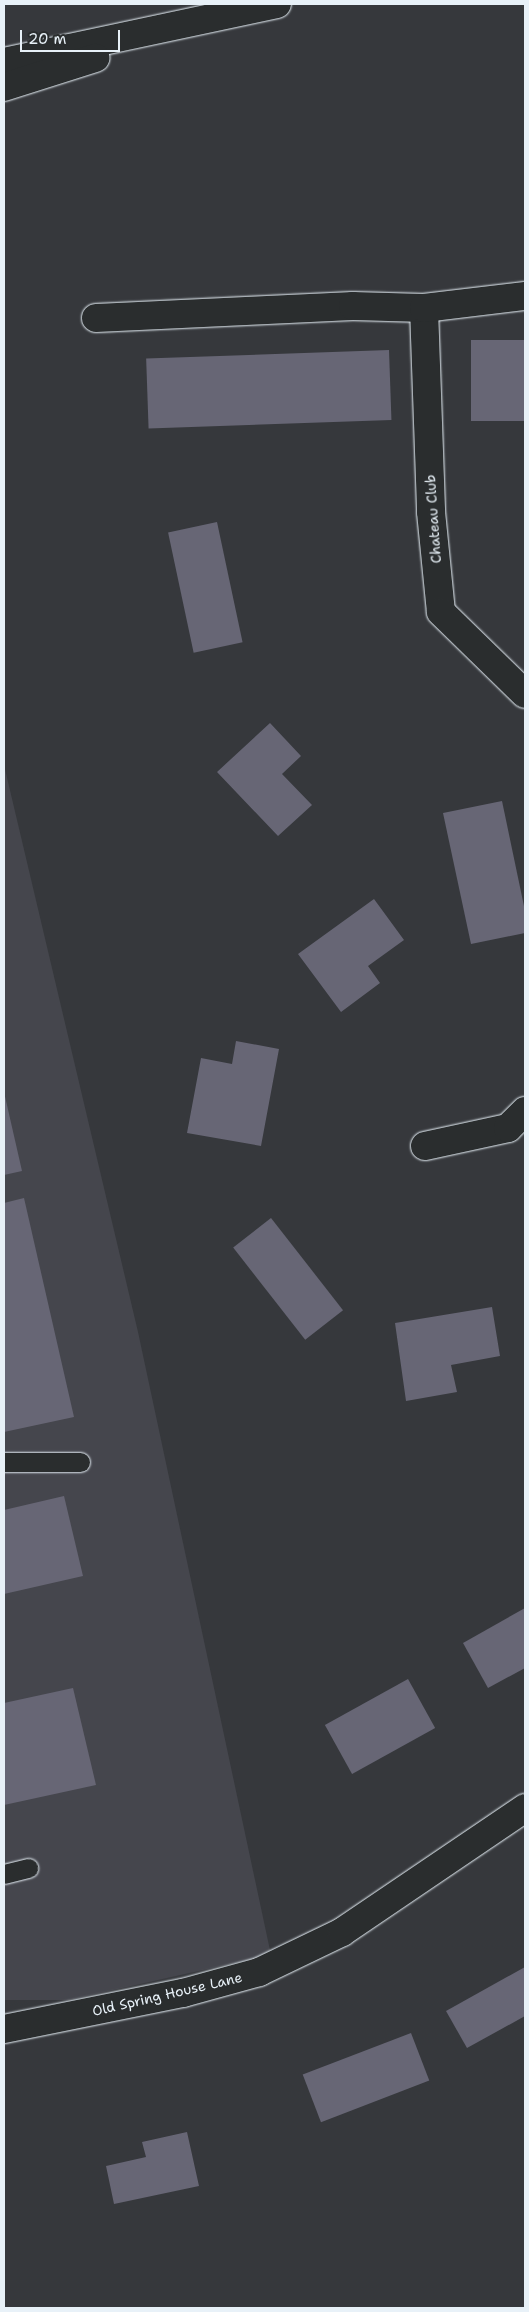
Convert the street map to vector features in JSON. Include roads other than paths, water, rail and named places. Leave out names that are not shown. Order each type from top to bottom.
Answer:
[{"type":"main road","points":[[4,62],[277,4]]},
{"type":"main road","points":[[4,87],[229,14]]},
{"type":"main road","points":[[96,318],[353,306],[424,308],[525,296]]},
{"type":"main road","name":"Chateau Club","points":[[424,308],[432,512],[441,612],[525,694]]},
{"type":"main road","points":[[425,1146],[508,1128],[525,1111]]},
{"type":"main road","name":"Old Spring House Lane","points":[[4,2029],[183,1993],[259,1972],[342,1932],[525,1808]]},
{"type":"lane","points":[[4,1462],[80,1462]]},
{"type":"lane","points":[[4,1874],[28,1868]]}]
